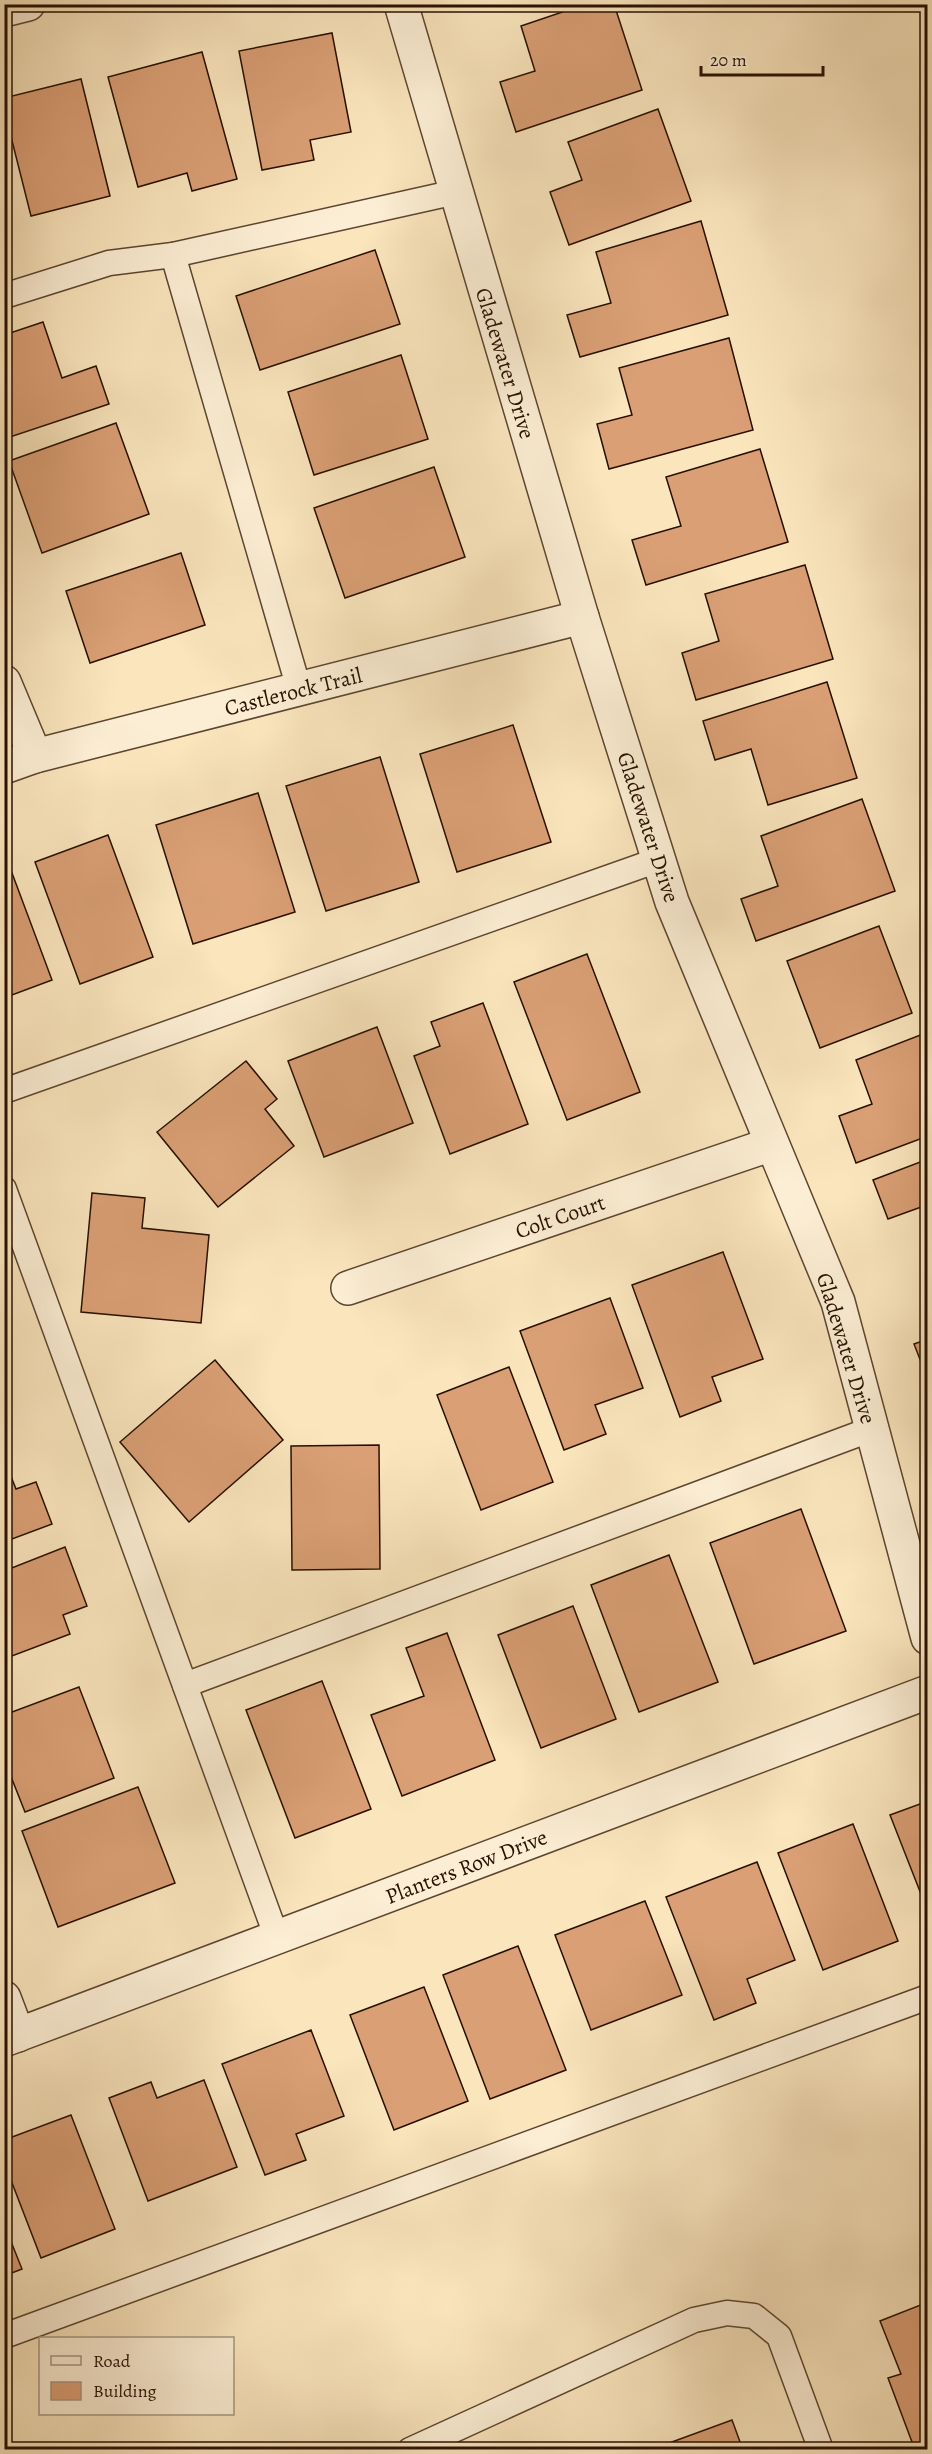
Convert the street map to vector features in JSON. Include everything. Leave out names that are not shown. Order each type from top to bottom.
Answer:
[{"type":"street","points":[[4,10],[28,4]]},
{"type":"street","name":"Gladewater Drive","points":[[400,4],[582,617],[672,902],[838,1302],[927,1638]]},
{"type":"street","name":"Castlerock Trail","points":[[4,767],[35,756],[582,617]]},
{"type":"street","points":[[4,682],[35,756]]},
{"type":"street","name":"Colt Court","points":[[348,1288],[772,1144]]},
{"type":"street","name":"Planters Row Drive","points":[[11,2038],[927,1692]]},
{"type":"street","points":[[4,1998],[11,2038]]},
{"type":"lane","points":[[4,296],[109,263],[173,255],[456,192]]},
{"type":"lane","points":[[173,255],[299,689]]},
{"type":"lane","points":[[4,1091],[658,860]]},
{"type":"lane","points":[[4,1189],[277,1938]]},
{"type":"lane","points":[[185,1685],[872,1429]]},
{"type":"lane","points":[[4,2336],[927,1997]]},
{"type":"lane","points":[[417,2448],[693,2320],[727,2313],[754,2316],[778,2336],[821,2450]]},
{"type":"building","points":[[499,4],[519,4],[502,11]]},
{"type":"building","points":[[586,4],[614,4],[642,90],[516,132],[500,82],[535,71],[521,26]]},
{"type":"building","points":[[332,33],[351,132],[310,140],[314,160],[262,170],[239,51]]},
{"type":"building","points":[[202,52],[237,179],[192,191],[187,173],[138,187],[108,77]]},
{"type":"building","points":[[81,79],[110,196],[31,216],[4,109],[4,98]]},
{"type":"building","points":[[658,109],[691,201],[569,245],[550,192],[582,180],[568,142]]},
{"type":"building","points":[[701,221],[728,315],[580,357],[567,315],[611,303],[596,252]]},
{"type":"building","points":[[375,250],[400,324],[260,370],[236,296]]},
{"type":"building","points":[[43,322],[62,378],[96,366],[109,404],[4,439],[4,335]]},
{"type":"building","points":[[729,338],[753,430],[609,469],[597,424],[632,415],[619,368]]},
{"type":"building","points":[[401,355],[428,439],[314,475],[288,392]]},
{"type":"building","points":[[116,423],[149,514],[42,553],[9,461]]},
{"type":"building","points":[[760,449],[788,542],[646,585],[632,540],[681,526],[666,477]]},
{"type":"building","points":[[434,467],[465,557],[345,598],[314,508]]},
{"type":"building","points":[[181,553],[205,625],[90,663],[66,591]]},
{"type":"building","points":[[805,565],[833,659],[696,700],[682,653],[719,641],[705,594]]},
{"type":"building","points":[[827,682],[857,778],[768,805],[751,749],[715,760],[703,721]]},
{"type":"building","points":[[513,725],[551,842],[457,872],[420,754]]},
{"type":"building","points":[[380,757],[419,882],[326,911],[286,786]]},
{"type":"building","points":[[258,793],[295,912],[193,944],[156,825]]},
{"type":"building","points":[[862,799],[895,891],[756,941],[741,899],[778,886],[761,836]]},
{"type":"building","points":[[108,835],[153,957],[80,984],[35,862]]},
{"type":"building","points":[[9,865],[52,980],[4,998],[4,866]]},
{"type":"building","points":[[879,926],[912,1013],[820,1048],[787,961]]},
{"type":"building","points":[[587,954],[640,1092],[567,1120],[514,982]]},
{"type":"building","points":[[483,1003],[528,1124],[450,1154],[414,1056],[440,1046],[431,1022]]},
{"type":"building","points":[[377,1027],[413,1123],[324,1157],[288,1061]]},
{"type":"building","points":[[928,1032],[928,1136],[856,1163],[839,1116],[872,1104],[856,1060]]},
{"type":"building","points":[[246,1061],[277,1099],[265,1109],[294,1146],[218,1207],[157,1132]]},
{"type":"building","points":[[928,1159],[928,1216],[924,1206],[888,1219],[873,1180]]},
{"type":"building","points":[[92,1193],[145,1198],[142,1228],[209,1235],[201,1323],[81,1312]]},
{"type":"building","points":[[723,1252],[763,1359],[712,1377],[721,1401],[680,1417],[632,1285]]},
{"type":"building","points":[[610,1298],[643,1388],[595,1405],[606,1434],[564,1450],[520,1331]]},
{"type":"building","points":[[928,1339],[928,1380],[914,1344]]},
{"type":"building","points":[[215,1360],[283,1440],[189,1522],[120,1442]]},
{"type":"building","points":[[509,1367],[553,1482],[481,1510],[437,1395]]},
{"type":"building","points":[[379,1445],[380,1569],[292,1570],[291,1446]]},
{"type":"building","points":[[4,1459],[16,1489],[36,1482],[52,1524],[4,1542]]},
{"type":"building","points":[[801,1509],[846,1631],[754,1664],[710,1543]]},
{"type":"building","points":[[65,1547],[87,1606],[63,1615],[70,1634],[4,1659],[4,1571]]},
{"type":"building","points":[[669,1555],[718,1682],[639,1712],[591,1585]]},
{"type":"building","points":[[573,1606],[616,1719],[541,1748],[498,1635]]},
{"type":"building","points":[[447,1633],[495,1760],[402,1796],[371,1715],[424,1696],[406,1648]]},
{"type":"building","points":[[322,1681],[371,1809],[295,1838],[246,1710]]},
{"type":"building","points":[[79,1687],[114,1778],[25,1812],[4,1759],[4,1715]]},
{"type":"building","points":[[138,1787],[175,1883],[58,1927],[22,1831]]},
{"type":"building","points":[[928,1801],[928,1912],[890,1815]]},
{"type":"building","points":[[853,1824],[898,1941],[823,1970],[778,1853]]},
{"type":"building","points":[[757,1862],[795,1960],[747,1979],[756,2003],[714,2020],[666,1897]]},
{"type":"building","points":[[645,1901],[682,1995],[591,2030],[555,1935]]},
{"type":"building","points":[[518,1946],[566,2070],[490,2099],[443,1975]]},
{"type":"building","points":[[424,1987],[468,2101],[394,2130],[350,2015]]},
{"type":"building","points":[[311,2030],[344,2116],[296,2134],[306,2160],[265,2175],[222,2064]]},
{"type":"building","points":[[204,2080],[237,2167],[148,2201],[109,2098],[151,2082],[157,2098]]},
{"type":"building","points":[[71,2115],[115,2229],[41,2258],[4,2162],[4,2140]]},
{"type":"building","points":[[4,2224],[22,2269],[4,2276]]},
{"type":"building","points":[[928,2302],[928,2450],[915,2450],[888,2378],[901,2374],[880,2321]]},
{"type":"building","points":[[732,2420],[743,2450],[650,2450]]}]
